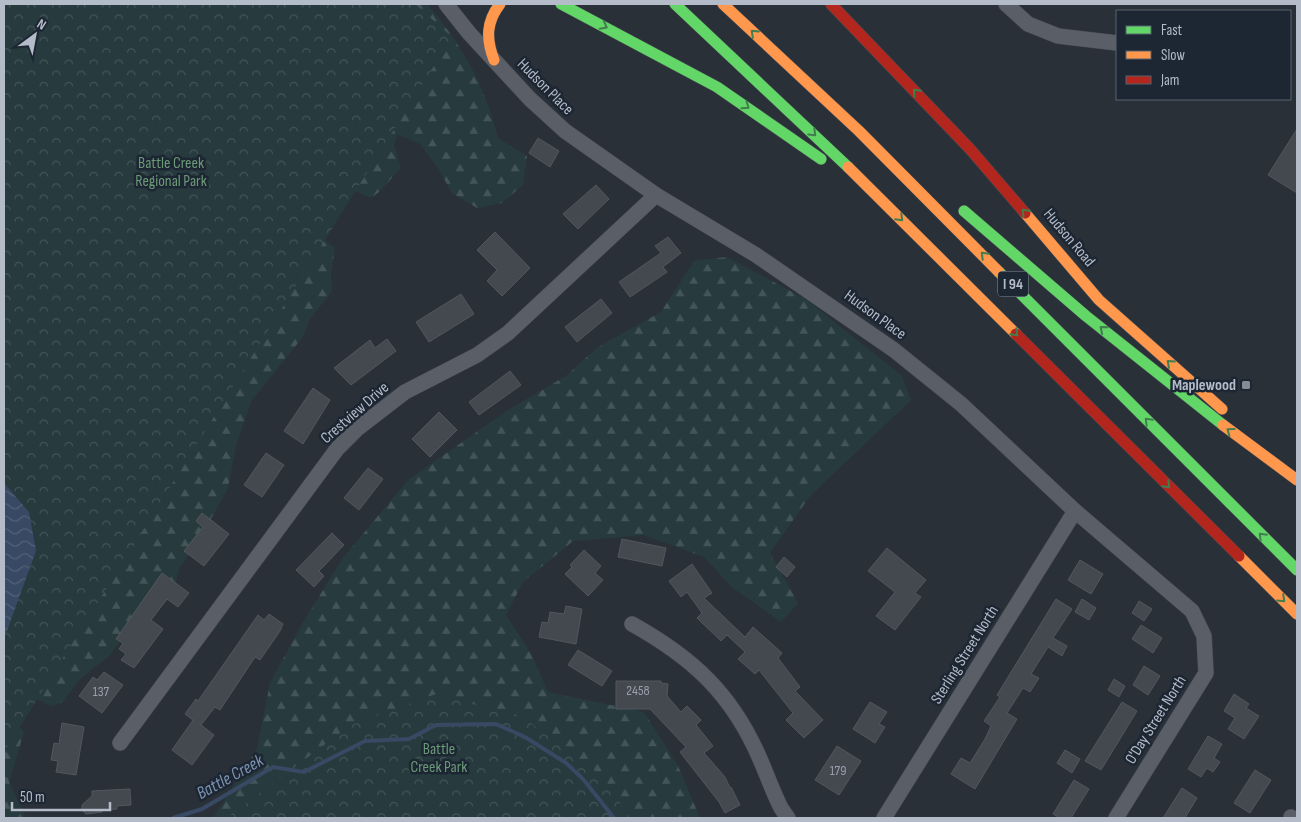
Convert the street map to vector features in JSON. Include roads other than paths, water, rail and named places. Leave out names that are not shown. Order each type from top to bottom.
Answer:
[{"type":"main road","points":[[494,60],[488,47],[488,26],[492,15],[500,4]]},
{"type":"main road","points":[[561,4],[717,87],[756,112],[806,150],[866,183]]},
{"type":"main road","name":"I 94","points":[[675,4],[866,183],[1297,614]]},
{"type":"main road","name":"I 94","points":[[723,4],[954,225],[1297,570]]},
{"type":"main road","name":"Hudson Road","points":[[831,4],[970,149],[1099,300],[1297,479]]},
{"type":"main road","points":[[769,46],[890,146]]},
{"type":"main road","points":[[957,204],[1062,296],[1213,418],[1297,479]]},
{"type":"street","name":"Hudson Place","points":[[446,4],[468,33],[565,131],[656,195],[756,255],[894,350],[976,417],[1075,510],[1192,611],[1204,636]]},
{"type":"street","name":"Hudson Place","points":[[454,4],[494,60]]},
{"type":"street","points":[[1006,4],[1028,24],[1058,36],[1116,42]]},
{"type":"street","name":"Crestview Drive","points":[[120,742],[337,449],[357,430],[406,392],[477,355],[508,332],[656,195]]},
{"type":"street","name":"Sterling Street North","points":[[884,818],[1075,510]]},
{"type":"street","points":[[632,624],[676,649],[718,689],[750,738],[781,808],[788,818]]},
{"type":"street","name":"O'Day Street North","points":[[1116,818],[1206,673],[1204,636]]},
{"type":"water","points":[[4,483],[29,512],[36,551],[4,639]]},
{"type":"waterway","name":"Battle Creek","points":[[173,818],[202,809],[273,767],[304,772],[365,741],[409,739],[436,725],[496,724],[525,737],[566,763],[583,779],[614,818]]},
{"type":"place","name":"Maplewood","points":[[1246,385]]},
{"type":"park label","name":"Battle Creek Regional Park","points":[[171,172]]},
{"type":"park label","name":"Battle Creek Park","points":[[439,758]]}]
